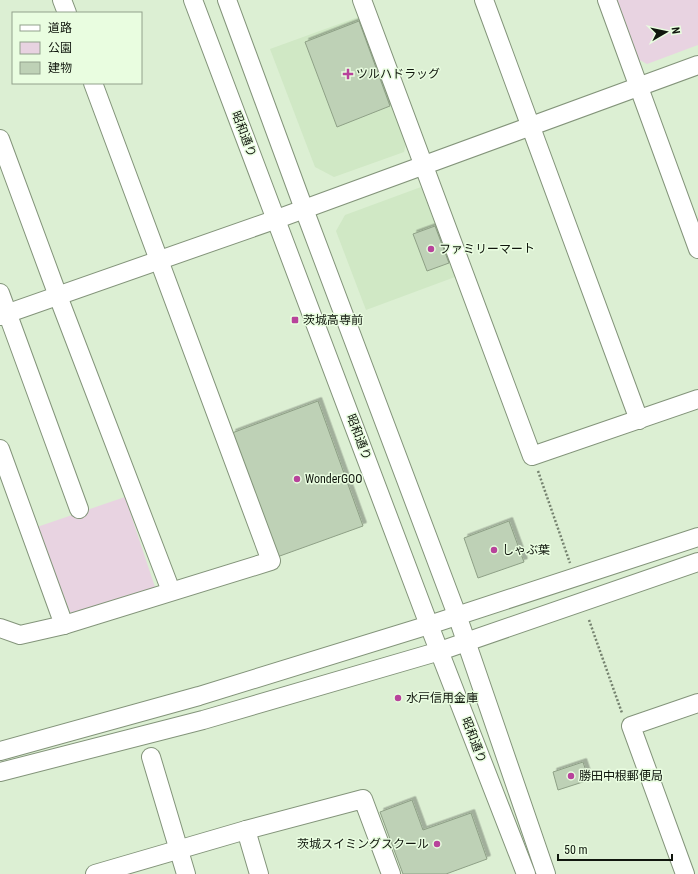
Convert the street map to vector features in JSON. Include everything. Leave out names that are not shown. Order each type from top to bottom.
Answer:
[{"type":"street","points":[[62,0],[67,12]]},
{"type":"street","name":"昭和通り","points":[[193,0],[277,219],[429,625],[526,874]]},
{"type":"street","name":"昭和通り","points":[[227,0],[457,615],[546,874]]},
{"type":"street","points":[[362,0],[532,456],[698,399]]},
{"type":"street","points":[[484,0],[639,420]]},
{"type":"street","points":[[607,0],[698,249]]},
{"type":"street","points":[[4,315],[277,219],[422,164],[638,85],[698,65]]},
{"type":"street","points":[[0,628],[20,635],[64,625],[271,560],[93,84]]},
{"type":"street","points":[[0,139],[58,296],[171,591]]},
{"type":"street","points":[[0,293],[4,315],[79,509]]},
{"type":"street","points":[[0,449],[64,625]]},
{"type":"street","points":[[0,751],[199,696],[429,625],[698,538]]},
{"type":"street","points":[[0,772],[203,720],[440,651],[698,562]]},
{"type":"street","points":[[685,874],[632,726],[698,703]]},
{"type":"street","points":[[151,757],[186,874]]},
{"type":"street","points":[[95,874],[246,830],[364,799],[391,874]]},
{"type":"street","points":[[246,830],[259,874]]},
{"type":"path","points":[[532,456],[570,564]]},
{"type":"path","points":[[589,620],[625,719],[632,726]]},
{"type":"shaded area","points":[[361,16],[407,139],[404,152],[334,177],[315,167],[270,49]]},
{"type":"shaded area","points":[[421,187],[455,277],[366,310],[336,231],[345,215]]},
{"type":"green space","points":[[614,0],[698,0],[698,45],[647,64],[636,58]]},
{"type":"green space","points":[[125,497],[156,590],[72,617],[37,527]]},
{"type":"building","name":"ツルハドラッグ","points":[[359,21],[390,106],[337,127],[305,42]]},
{"type":"building","name":"ファミリーマート","points":[[435,226],[449,263],[427,271],[413,234]]},
{"type":"building","name":"WonderGOO","points":[[318,401],[363,526],[277,557],[232,433]]},
{"type":"building","name":"しゃぶ葉","points":[[509,521],[524,562],[478,578],[464,538]]},
{"type":"building","points":[[583,762],[589,780],[558,790],[553,772]]},
{"type":"building","name":"茨城スイミングスクール","points":[[412,800],[423,830],[471,813],[487,859],[446,874],[403,874],[380,812]]},
{"type":"place","name":"ツルハドラッグ","points":[[348,74]]},
{"type":"place","name":"ファミリーマート","points":[[431,249]]},
{"type":"place","name":"茨城高専前","points":[[295,320]]},
{"type":"place","name":"WonderGOO","points":[[297,479]]},
{"type":"place","name":"しゃぶ葉","points":[[494,550]]},
{"type":"place","name":"水戸信用金庫","points":[[398,698]]},
{"type":"place","name":"勝田中根郵便局","points":[[571,776]]},
{"type":"place","name":"茨城スイミングスクール","points":[[437,844]]}]
